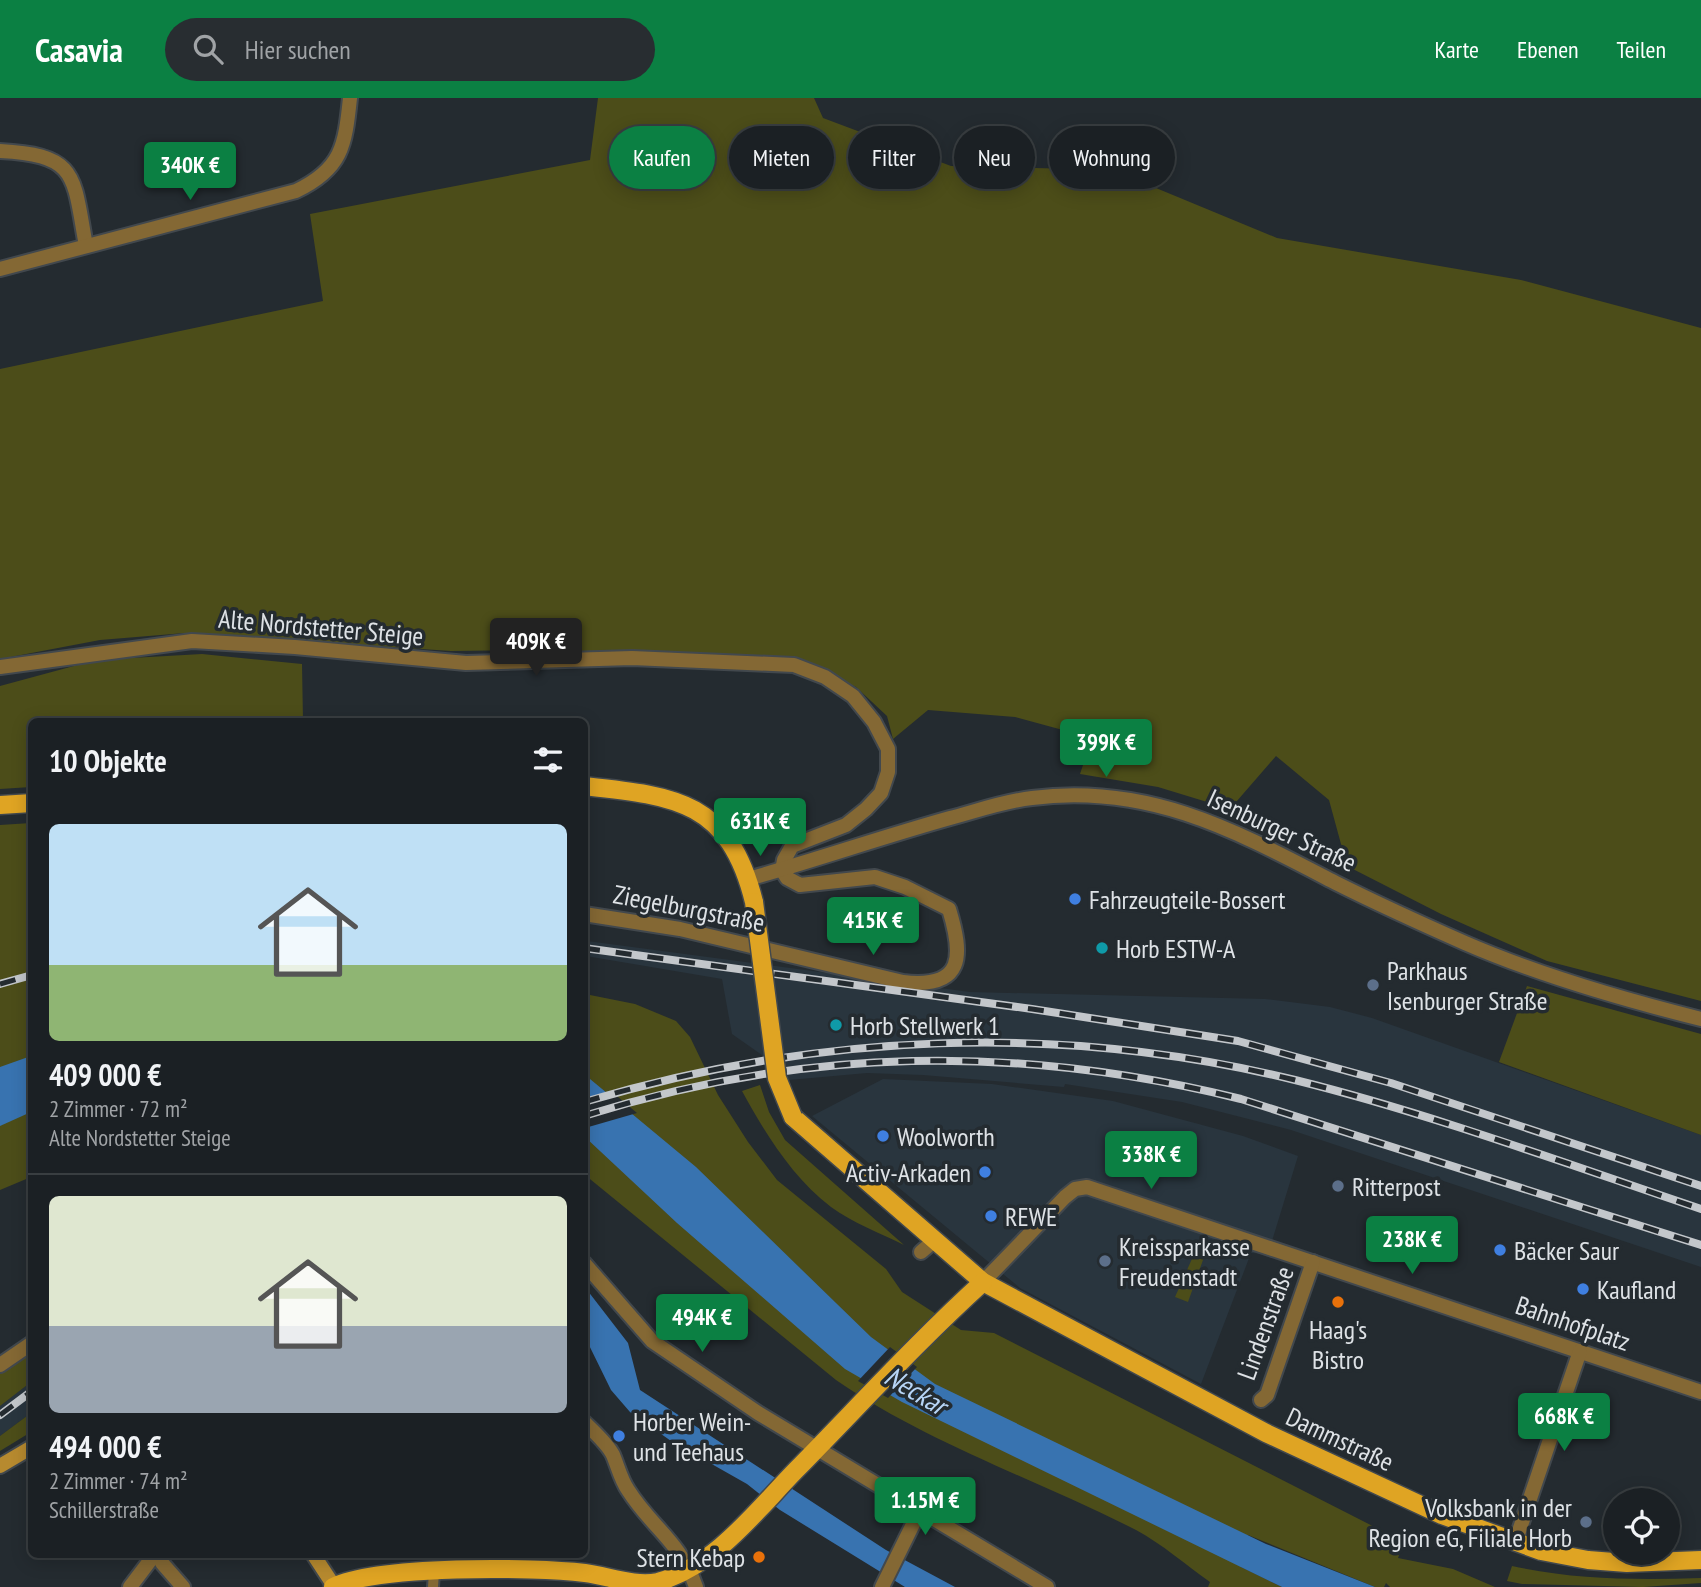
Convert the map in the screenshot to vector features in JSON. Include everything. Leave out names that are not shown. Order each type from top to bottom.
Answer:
[{"type":"main road","points":[[588,786],[650,793],[702,814],[726,836],[737,852],[748,879]]},
{"type":"main road","points":[[0,805],[28,803]]},
{"type":"main road","name":"Dammstraße","points":[[748,879],[754,902],[777,1078],[793,1116],[928,1246],[983,1282],[1266,1433],[1430,1509],[1515,1543],[1588,1560],[1656,1563],[1701,1560]]},
{"type":"main road","points":[[316,1558],[334,1587],[366,1577],[434,1580],[485,1563],[643,1583],[657,1582],[690,1568],[762,1506],[946,1316],[983,1282]]},
{"type":"main road","points":[[0,1466],[28,1449]]},
{"type":"street","points":[[0,268],[273,199],[313,183],[338,158],[350,98]]},
{"type":"street","points":[[0,151],[43,155],[57,160],[67,171],[75,190],[86,246]]},
{"type":"street","name":"Alte Nordstetter Steige","points":[[0,667],[192,641],[295,647],[467,663],[632,659],[794,666],[825,677],[853,696],[874,722],[888,749],[888,772],[881,793],[866,810],[846,825],[792,846],[783,860],[782,870]]},
{"type":"street","name":"Isenburger Straße","points":[[748,879],[866,842],[1012,802],[1077,796],[1129,798],[1179,809],[1235,831],[1411,919],[1517,965],[1597,992],[1701,1019]]},
{"type":"street","name":"Ziegelburgstraße","points":[[588,915],[680,929],[903,982],[934,982],[944,976],[959,958],[959,942],[949,909],[929,897],[875,877],[800,885],[787,878],[782,870]]},
{"type":"street","name":"Bahnhofplatz","points":[[983,1282],[1065,1197],[1075,1189],[1087,1187],[1701,1392]]},
{"type":"street","name":"Lindenstraße","points":[[1264,1397],[1313,1262]]},
{"type":"street","points":[[588,1268],[652,1341],[758,1413],[1047,1587]]},
{"type":"street","points":[[0,1365],[28,1346]]},
{"type":"street","points":[[1515,1543],[1580,1351]]},
{"type":"street","points":[[588,1426],[611,1452],[634,1498],[667,1534],[690,1568],[696,1587]]},
{"type":"street","points":[[883,1586],[920,1510]]},
{"type":"street","points":[[130,1587],[158,1559],[183,1587]]},
{"type":"shaded area","points":[[598,98],[814,98],[823,118],[848,127],[848,189],[940,189],[940,162],[954,166],[954,189],[1035,189],[1035,168],[1049,168],[1049,189],[1158,189],[1277,238],[1521,280],[1701,328],[1701,1001],[1547,961],[1441,914],[1347,866],[1329,800],[1276,756],[1230,809],[1158,787],[1080,774],[1092,738],[1015,717],[928,710],[893,739],[887,716],[856,687],[802,659],[530,650],[451,651],[185,633],[100,640],[0,659],[0,369],[323,301],[310,214],[590,160]]},
{"type":"shaded area","points":[[202,654],[302,664],[303,718],[28,718],[28,787],[0,789],[0,686],[96,660]]},
{"type":"shaded area","points":[[28,823],[28,1178],[0,1190],[0,825]]},
{"type":"shaded area","points":[[588,941],[970,992],[1265,999],[1330,1007],[1372,1018],[1701,1135],[1701,1267],[1291,1130],[1182,1102],[1065,1084],[1064,1087],[923,1075],[867,1073],[767,1082],[762,1055],[732,1034],[722,979],[588,956]]},
{"type":"shaded area","points":[[1527,986],[1701,1034],[1701,1135],[1499,1062]]},
{"type":"shaded area","points":[[588,995],[635,1004],[676,1021],[690,1037],[718,1095],[748,1142],[777,1180],[886,1269],[902,1292],[961,1330],[994,1333],[1404,1542],[1398,1558],[1453,1569],[1495,1587],[1390,1587],[1386,1583],[1384,1587],[1375,1587],[1248,1535],[1241,1567],[1282,1587],[1208,1587],[1210,1582],[1136,1530],[945,1442],[871,1403],[836,1380],[588,1177]]},
{"type":"shaded area","points":[[883,1079],[992,1084],[1113,1101],[1243,1136],[1298,1156],[1268,1254],[1251,1253],[1201,1384],[1020,1288],[812,1116]]},
{"type":"shaded area","points":[[760,1085],[769,1112],[785,1140],[904,1245],[839,1213],[804,1182],[770,1138],[742,1091]]},
{"type":"shaded area","points":[[1199,1243],[1208,1246],[1188,1302],[1175,1297]]},
{"type":"shaded area","points":[[28,1355],[28,1384],[0,1406],[0,1374]]},
{"type":"shaded area","points":[[28,1384],[28,1415],[0,1436],[0,1406]]},
{"type":"shaded area","points":[[28,1415],[28,1434],[0,1451],[0,1436]]},
{"type":"shaded area","points":[[1512,1566],[1606,1578],[1701,1578],[1701,1583],[1643,1587],[1522,1584],[1507,1581]]},
{"type":"water","points":[[28,1057],[28,1113],[0,1126],[0,1067]]},
{"type":"water","name":"Neckar","points":[[588,1077],[696,1167],[871,1337],[935,1384],[1266,1544],[1375,1587],[1282,1587],[902,1402],[845,1369],[677,1223],[588,1140]]},
{"type":"water","points":[[588,1291],[628,1343],[640,1390],[886,1550],[955,1587],[905,1587],[780,1510],[747,1484],[671,1441],[630,1412],[611,1390],[588,1343]]},
{"type":"pier","points":[[611,1091],[637,1113],[588,1127],[588,1098]]},
{"type":"pier","points":[[890,1347],[917,1367],[888,1398],[858,1381]]},
{"type":"railway","points":[[588,949],[1032,1009],[1238,1041],[1391,1083],[1701,1186]]},
{"type":"railway","points":[[0,984],[28,976]]},
{"type":"railway","points":[[588,1101],[672,1079],[760,1061],[849,1049],[938,1043],[1028,1043],[1117,1049],[1206,1061],[1346,1093],[1499,1140],[1701,1209]]},
{"type":"railway","points":[[588,1115],[666,1093],[748,1076],[830,1066],[912,1061],[994,1062],[1076,1069],[1158,1081],[1241,1099],[1701,1245]]},
{"type":"railway","points":[[0,1415],[28,1394]]},
{"type":"place","name":"Fahrzeugteile-Bossert","points":[[1075,899]]},
{"type":"place","name":"Horb ESTW-A","points":[[1102,948]]},
{"type":"place","name":"Parkhaus Isenburger Straße","points":[[1373,985]]},
{"type":"place","name":"Horb Stellwerk 1","points":[[836,1025]]},
{"type":"place","name":"Woolworth","points":[[883,1136]]},
{"type":"place","name":"Activ-Arkaden","points":[[985,1172]]},
{"type":"place","name":"Ritterpost","points":[[1338,1186]]},
{"type":"place","name":"REWE","points":[[991,1216]]},
{"type":"place","name":"Bäcker Saur","points":[[1500,1250]]},
{"type":"place","name":"Kreissparkasse Freudenstadt","points":[[1105,1261]]},
{"type":"place","name":"Kaufland","points":[[1583,1289]]},
{"type":"place","name":"Haag's Bistro","points":[[1338,1302]]},
{"type":"place","name":"Horber Wein- und Teehaus","points":[[619,1436]]},
{"type":"place","name":"Volksbank in der Region eG, Filiale Horb","points":[[1586,1522]]},
{"type":"place","name":"Stern Kebap","points":[[759,1557]]}]
